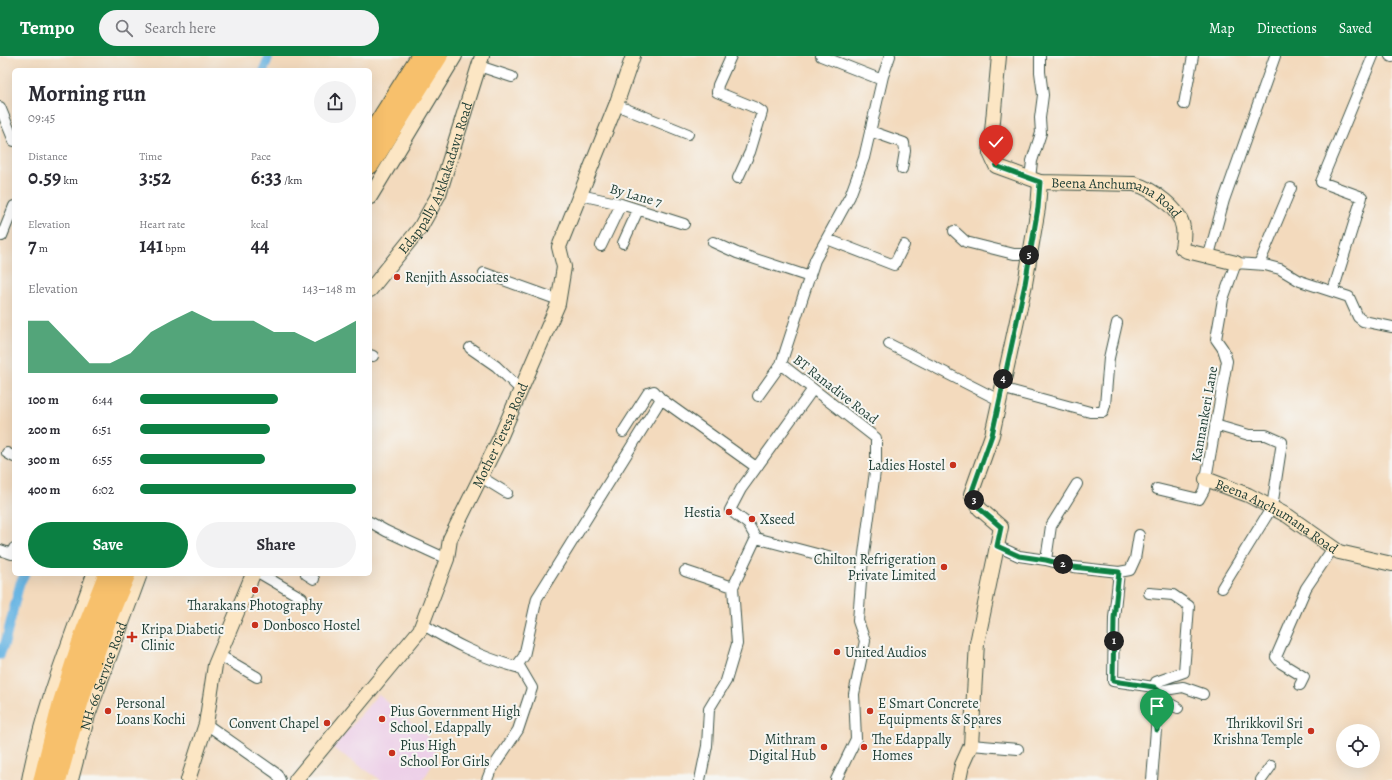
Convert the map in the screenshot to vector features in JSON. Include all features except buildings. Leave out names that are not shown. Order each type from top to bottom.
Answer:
[{"type":"highway","points":[[372,134],[421,56]]},
{"type":"highway","points":[[372,161],[438,56]]},
{"type":"highway","points":[[43,780],[62,704],[84,635],[107,576]]},
{"type":"highway","points":[[57,780],[96,674],[114,600],[125,576]]},
{"type":"street","points":[[372,194],[455,56]]},
{"type":"street","name":"Mother Teresa Road","points":[[296,780],[420,630],[447,559],[450,539],[521,390],[559,300],[564,268],[559,247],[616,105],[633,56]]},
{"type":"street","points":[[731,56],[718,85],[717,92],[756,108],[762,112],[750,152],[738,178]]},
{"type":"street","points":[[821,56],[882,80]]},
{"type":"street","name":"BT Ranadive Road","points":[[836,780],[856,739],[854,694],[865,641],[858,622],[862,569],[876,464],[876,438],[780,364],[815,260],[850,196],[864,158],[882,80],[890,56]]},
{"type":"street","name":"Beena Anchumana Road","points":[[999,56],[990,153],[996,166],[1035,181],[1134,184],[1142,186],[1162,198],[1178,218],[1184,227],[1182,248],[1187,251],[1209,255],[1236,263],[1259,264],[1280,269],[1304,283],[1349,297],[1358,317],[1363,320],[1392,327]]},
{"type":"street","points":[[959,780],[962,765],[971,745],[977,643],[1001,527],[980,509],[971,494],[992,435],[1025,284],[1038,208],[1032,161],[1041,134],[1040,118],[1043,95],[1040,72],[1040,56]]},
{"type":"street","points":[[1184,104],[1193,56]]},
{"type":"street","points":[[1209,255],[1224,200],[1275,56]]},
{"type":"street","points":[[1333,291],[1362,197],[1322,182],[1374,56]]},
{"type":"street","points":[[481,61],[512,77]]},
{"type":"street","name":"Edappally Arkkakadavu Road","points":[[372,288],[420,228],[438,194],[481,61]]},
{"type":"street","points":[[616,105],[688,134]]},
{"type":"street","points":[[0,107],[12,136]]},
{"type":"street","points":[[870,131],[904,143],[906,151],[902,169]]},
{"type":"street","points":[[1259,264],[1291,188]]},
{"type":"street","name":"By Lane 7","points":[[580,194],[621,204],[684,224]]},
{"type":"street","points":[[601,246],[621,204]]},
{"type":"street","points":[[623,243],[638,210]]},
{"type":"street","points":[[2,236],[12,211]]},
{"type":"street","points":[[954,231],[966,242],[1014,254],[1029,254]]},
{"type":"street","points":[[827,239],[894,265],[904,245]]},
{"type":"street","points":[[713,242],[737,253],[810,277]]},
{"type":"street","name":"Kannankeri Lane","points":[[1157,490],[1198,499],[1204,490],[1227,361],[1223,349],[1216,339],[1224,299],[1236,263]]},
{"type":"street","points":[[484,273],[559,300]]},
{"type":"street","points":[[889,344],[1000,394],[1090,412],[1102,412],[1105,405],[1109,358],[1117,323]]},
{"type":"street","points":[[470,348],[496,366],[521,390]]},
{"type":"street","points":[[758,396],[780,364]]},
{"type":"street","points":[[813,390],[741,488],[730,510],[748,524],[756,538],[832,558]]},
{"type":"street","points":[[623,432],[648,393],[654,391],[662,399],[756,467]]},
{"type":"street","points":[[422,624],[458,646],[471,652],[516,667],[524,656],[537,598],[662,399]]},
{"type":"street","points":[[1215,425],[1249,435],[1266,435],[1282,442],[1272,507],[1222,588]]},
{"type":"street","points":[[480,477],[507,494]]},
{"type":"street","name":"Beena Anchumana Road","points":[[1206,479],[1248,495],[1272,507],[1288,516],[1339,552],[1392,564]]},
{"type":"street","points":[[1046,560],[1051,526],[1077,484]]},
{"type":"street","points":[[372,523],[386,532],[447,559]]},
{"type":"street","points":[[997,546],[1019,556],[1046,560],[1073,567],[1119,572],[1130,570],[1135,559],[1139,535]]},
{"type":"street","points":[[700,780],[707,746],[709,709],[726,681],[737,644],[733,587],[756,538]]},
{"type":"street","points":[[1300,685],[1304,677],[1281,663],[1276,657],[1306,588],[1334,548]]},
{"type":"street","points":[[0,550],[12,554]]},
{"type":"street","points":[[685,571],[733,587]]},
{"type":"street","points":[[1119,572],[1114,618],[1113,681],[1158,692],[1178,708]]},
{"type":"street","points":[[29,780],[40,731],[63,657],[93,576]]},
{"type":"street","name":"NH-66 Service Road","points":[[71,780],[88,715],[96,674],[139,576]]},
{"type":"street","points":[[188,780],[206,724],[215,665],[252,576]]},
{"type":"street","points":[[264,576],[302,598]]},
{"type":"street","points":[[1149,593],[1174,595],[1190,606],[1184,672],[1156,682],[1158,692],[1152,780]]},
{"type":"street","points":[[219,655],[257,677]]},
{"type":"street","points":[[487,780],[490,772],[518,730],[532,688],[518,664]]},
{"type":"street","points":[[1158,692],[1183,686],[1202,694]]},
{"type":"street","points":[[206,724],[277,774],[280,780]]},
{"type":"street","points":[[971,745],[1018,750]]},
{"type":"street","points":[[1261,780],[1271,766]]},
{"type":"shaded area","name":"Pius Government High School, Edappally","points":[[378,694],[436,744],[432,765],[423,780],[381,780],[333,748]]},
{"type":"waterway","points":[[265,68],[269,56]]},
{"type":"waterway","points":[[0,655],[5,643],[20,583],[24,576]]},
{"type":"place","name":"Renjith Associates","points":[[397,277]]},
{"type":"place","name":"Ladies Hostel","points":[[953,465]]},
{"type":"place","name":"Hestia","points":[[729,512]]},
{"type":"place","name":"Xseed","points":[[752,519]]},
{"type":"place","name":"Chilton Refrigeration Private Limited","points":[[944,567]]},
{"type":"place","name":"Tharakans Photography","points":[[255,590]]},
{"type":"place","name":"Donbosco Hostel","points":[[255,625]]},
{"type":"place","name":"Kripa Diabetic Clinic","points":[[132,637]]},
{"type":"place","name":"United Audios","points":[[837,652]]},
{"type":"place","name":"Personal Loans Kochi","points":[[108,711]]},
{"type":"place","name":"E Smart Concrete Equipments & Spares","points":[[870,711]]},
{"type":"place","name":"Pius Government High School, Edappally","points":[[382,719]]},
{"type":"place","name":"Convent Chapel","points":[[327,723]]},
{"type":"place","name":"Thrikkovil Sri Krishna Temple","points":[[1311,731]]},
{"type":"place","name":"Mithram Digital Hub","points":[[824,747]]},
{"type":"place","name":"The Edappally Homes","points":[[864,747]]},
{"type":"place","name":"Pius High School For Girls","points":[[392,753]]},
{"type":"route","points":[[996,166],[1040,182],[1038,208],[1025,284],[1004,374],[992,435],[971,494],[980,509],[1001,527],[997,546],[1019,556],[1098,571],[1119,572],[1114,618],[1113,681],[1154,687],[1159,691],[1157,730]]}]
